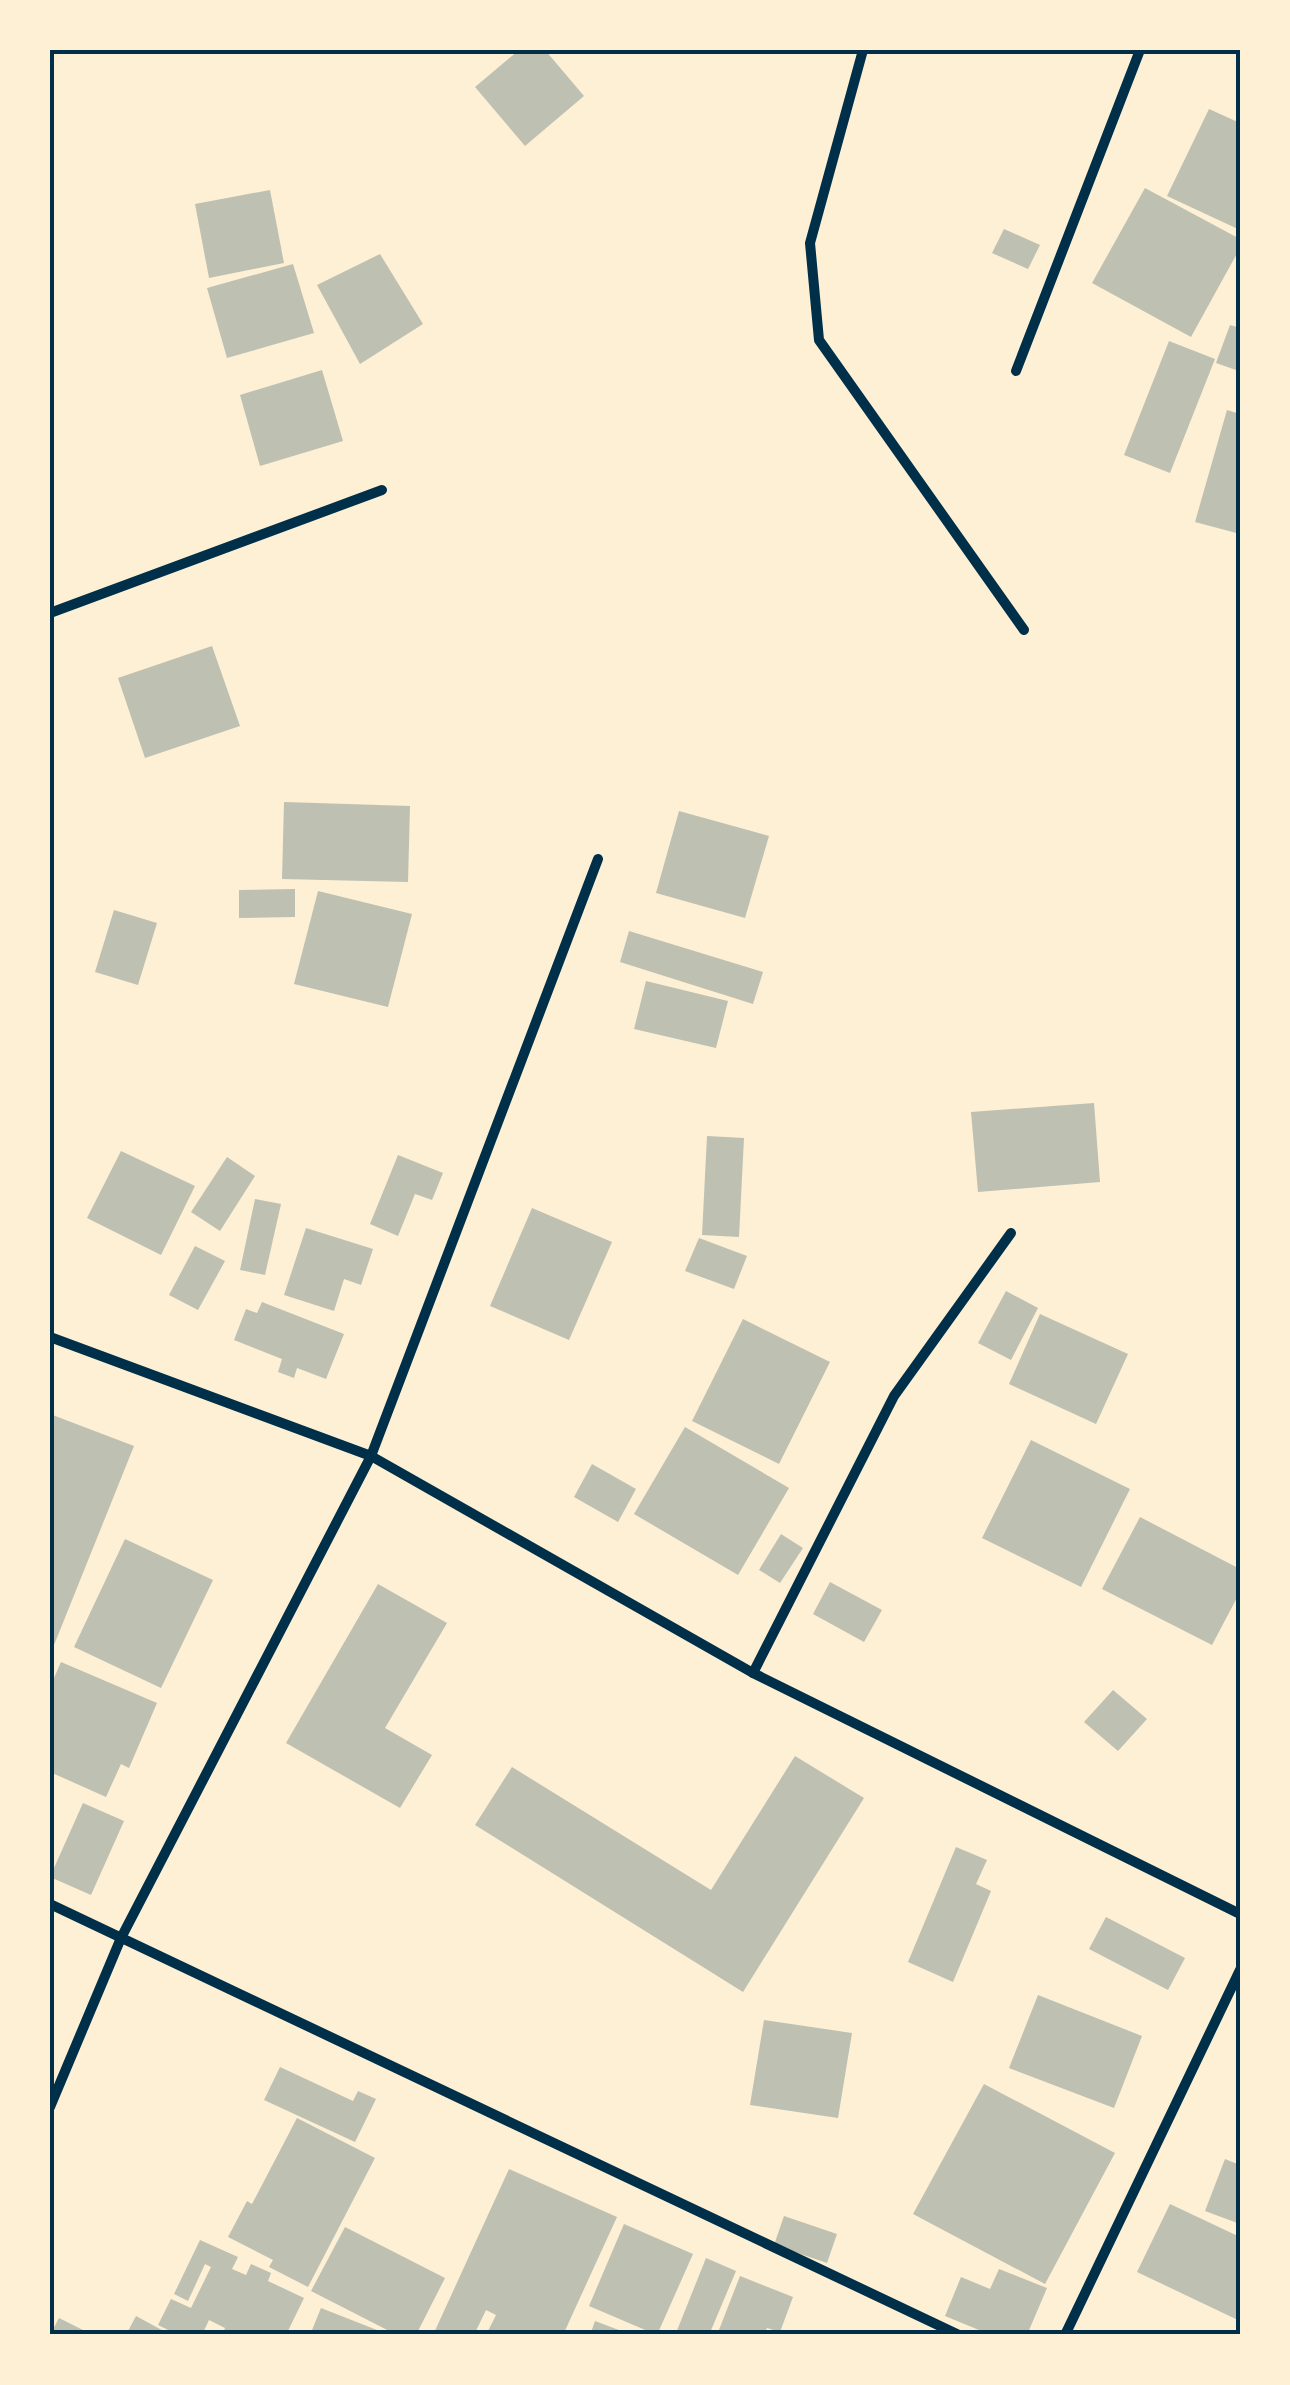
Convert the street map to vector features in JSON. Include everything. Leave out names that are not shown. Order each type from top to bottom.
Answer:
[{"type":"street","points":[[863,50],[810,243],[819,340],[1024,630]]},
{"type":"street","points":[[1016,371],[1140,50]]},
{"type":"street","points":[[50,612],[382,490]]},
{"type":"street","points":[[50,2107],[121,1938],[371,1456],[598,859]]},
{"type":"street","points":[[753,1673],[894,1396],[1011,1233]]},
{"type":"street","points":[[50,1336],[371,1456],[753,1673],[1240,1914]]},
{"type":"street","points":[[50,1904],[960,2335]]},
{"type":"street","points":[[1065,2335],[1240,1970]]},
{"type":"building","points":[[519,50],[545,50],[584,96],[525,146],[475,87]]},
{"type":"building","points":[[1209,109],[1240,123],[1240,230],[1167,196]]},
{"type":"building","points":[[1145,188],[1240,239],[1240,248],[1191,337],[1092,283]]},
{"type":"building","points":[[270,190],[284,263],[209,278],[195,204]]},
{"type":"building","points":[[1004,229],[1040,245],[1028,269],[992,253]]},
{"type":"building","points":[[380,254],[423,324],[360,364],[317,285]]},
{"type":"building","points":[[293,264],[314,333],[227,358],[207,288]]},
{"type":"building","points":[[1230,325],[1240,328],[1240,360],[1236,370],[1216,363]]},
{"type":"building","points":[[1169,341],[1215,359],[1170,473],[1124,455]]},
{"type":"building","points":[[322,370],[343,441],[260,466],[240,395]]},
{"type":"building","points":[[1227,410],[1240,414],[1240,534],[1195,522]]},
{"type":"building","points":[[212,646],[240,726],[145,758],[118,678]]},
{"type":"building","points":[[284,802],[410,806],[408,882],[282,879]]},
{"type":"building","points":[[679,811],[769,836],[745,918],[656,893]]},
{"type":"building","points":[[295,889],[295,917],[239,918],[239,890]]},
{"type":"building","points":[[318,891],[412,914],[388,1007],[294,984]]},
{"type":"building","points":[[114,910],[157,923],[138,985],[95,972]]},
{"type":"building","points":[[629,931],[763,972],[753,1004],[620,962]]},
{"type":"building","points":[[646,981],[728,1001],[716,1048],[634,1029]]},
{"type":"building","points":[[1094,1103],[1100,1182],[978,1192],[971,1112]]},
{"type":"building","points":[[707,1136],[744,1138],[739,1237],[702,1235]]},
{"type":"building","points":[[121,1151],[195,1186],[161,1255],[87,1218]]},
{"type":"building","points":[[398,1155],[443,1173],[432,1200],[415,1194],[398,1236],[370,1224]]},
{"type":"building","points":[[227,1157],[255,1176],[220,1231],[191,1212]]},
{"type":"building","points":[[255,1199],[281,1204],[265,1275],[240,1270]]},
{"type":"building","points":[[532,1208],[612,1242],[569,1340],[490,1306]]},
{"type":"building","points":[[306,1228],[373,1249],[361,1285],[344,1279],[334,1311],[284,1295]]},
{"type":"building","points":[[699,1238],[747,1256],[734,1289],[685,1271]]},
{"type":"building","points":[[195,1246],[225,1261],[198,1310],[169,1295]]},
{"type":"building","points":[[1006,1291],[1038,1308],[1011,1360],[978,1343]]},
{"type":"building","points":[[262,1302],[344,1334],[326,1379],[297,1368],[294,1378],[278,1372],[282,1359],[234,1340],[246,1309],[257,1313]]},
{"type":"building","points":[[1040,1314],[1128,1354],[1096,1424],[1009,1384]]},
{"type":"building","points":[[743,1319],[830,1362],[779,1464],[692,1421]]},
{"type":"building","points":[[50,1414],[134,1446],[50,1655]]},
{"type":"building","points":[[685,1427],[789,1488],[738,1575],[634,1514]]},
{"type":"building","points":[[1031,1440],[1130,1489],[1081,1587],[982,1538]]},
{"type":"building","points":[[592,1464],[636,1489],[618,1522],[574,1497]]},
{"type":"building","points":[[1140,1517],[1240,1569],[1240,1592],[1212,1645],[1102,1589]]},
{"type":"building","points":[[781,1534],[803,1548],[780,1583],[759,1570]]},
{"type":"building","points":[[125,1539],[213,1580],[161,1688],[74,1647]]},
{"type":"building","points":[[830,1582],[882,1610],[864,1642],[813,1614]]},
{"type":"building","points":[[378,1584],[447,1623],[385,1728],[432,1755],[400,1808],[286,1743]]},
{"type":"building","points":[[61,1662],[157,1703],[129,1768],[121,1764],[106,1797],[50,1772],[50,1687]]},
{"type":"building","points":[[1113,1690],[1147,1719],[1118,1751],[1084,1722]]},
{"type":"building","points":[[795,1756],[864,1798],[743,1992],[475,1825],[512,1767],[711,1890]]},
{"type":"building","points":[[83,1803],[124,1821],[91,1895],[50,1877]]},
{"type":"building","points":[[956,1847],[987,1860],[976,1884],[991,1891],[953,1982],[908,1962]]},
{"type":"building","points":[[1106,1917],[1185,1958],[1168,1990],[1089,1949]]},
{"type":"building","points":[[1038,1995],[1142,2036],[1114,2108],[1009,2068]]},
{"type":"building","points":[[764,2020],[852,2033],[838,2118],[750,2105]]},
{"type":"building","points":[[280,2067],[353,2101],[358,2091],[376,2099],[355,2142],[264,2100]]},
{"type":"building","points":[[984,2084],[1115,2153],[1045,2284],[913,2214]]},
{"type":"building","points":[[297,2118],[375,2158],[308,2287],[269,2267],[273,2260],[228,2237],[247,2201],[252,2204]]},
{"type":"building","points":[[1225,2159],[1240,2165],[1240,2224],[1205,2211]]},
{"type":"building","points":[[509,2169],[617,2217],[563,2335],[486,2335],[496,2315],[486,2310],[474,2335],[433,2335]]},
{"type":"building","points":[[1170,2204],[1240,2237],[1240,2321],[1137,2272]]},
{"type":"building","points":[[784,2216],[837,2234],[827,2263],[774,2245]]},
{"type":"building","points":[[624,2224],[693,2254],[657,2335],[589,2306]]},
{"type":"building","points":[[345,2227],[445,2278],[416,2335],[397,2335],[311,2291]]},
{"type":"building","points":[[200,2240],[238,2257],[232,2269],[246,2275],[251,2264],[271,2273],[268,2281],[304,2298],[286,2335],[222,2335],[225,2328],[209,2320],[202,2335],[178,2335],[158,2325],[171,2299],[191,2308],[211,2267],[205,2264],[188,2301],[174,2294]]},
{"type":"building","points":[[706,2258],[736,2271],[709,2335],[681,2335],[676,2333]]},
{"type":"building","points":[[999,2269],[1047,2288],[1027,2335],[991,2335],[945,2316],[961,2277],[990,2289]]},
{"type":"building","points":[[740,2276],[793,2297],[780,2332],[767,2328],[764,2335],[717,2335]]},
{"type":"building","points":[[321,2308],[377,2330],[374,2335],[310,2335]]},
{"type":"building","points":[[136,2316],[171,2335],[126,2335]]},
{"type":"building","points":[[59,2318],[93,2335],[50,2335]]},
{"type":"building","points":[[595,2321],[632,2335],[590,2335]]}]
